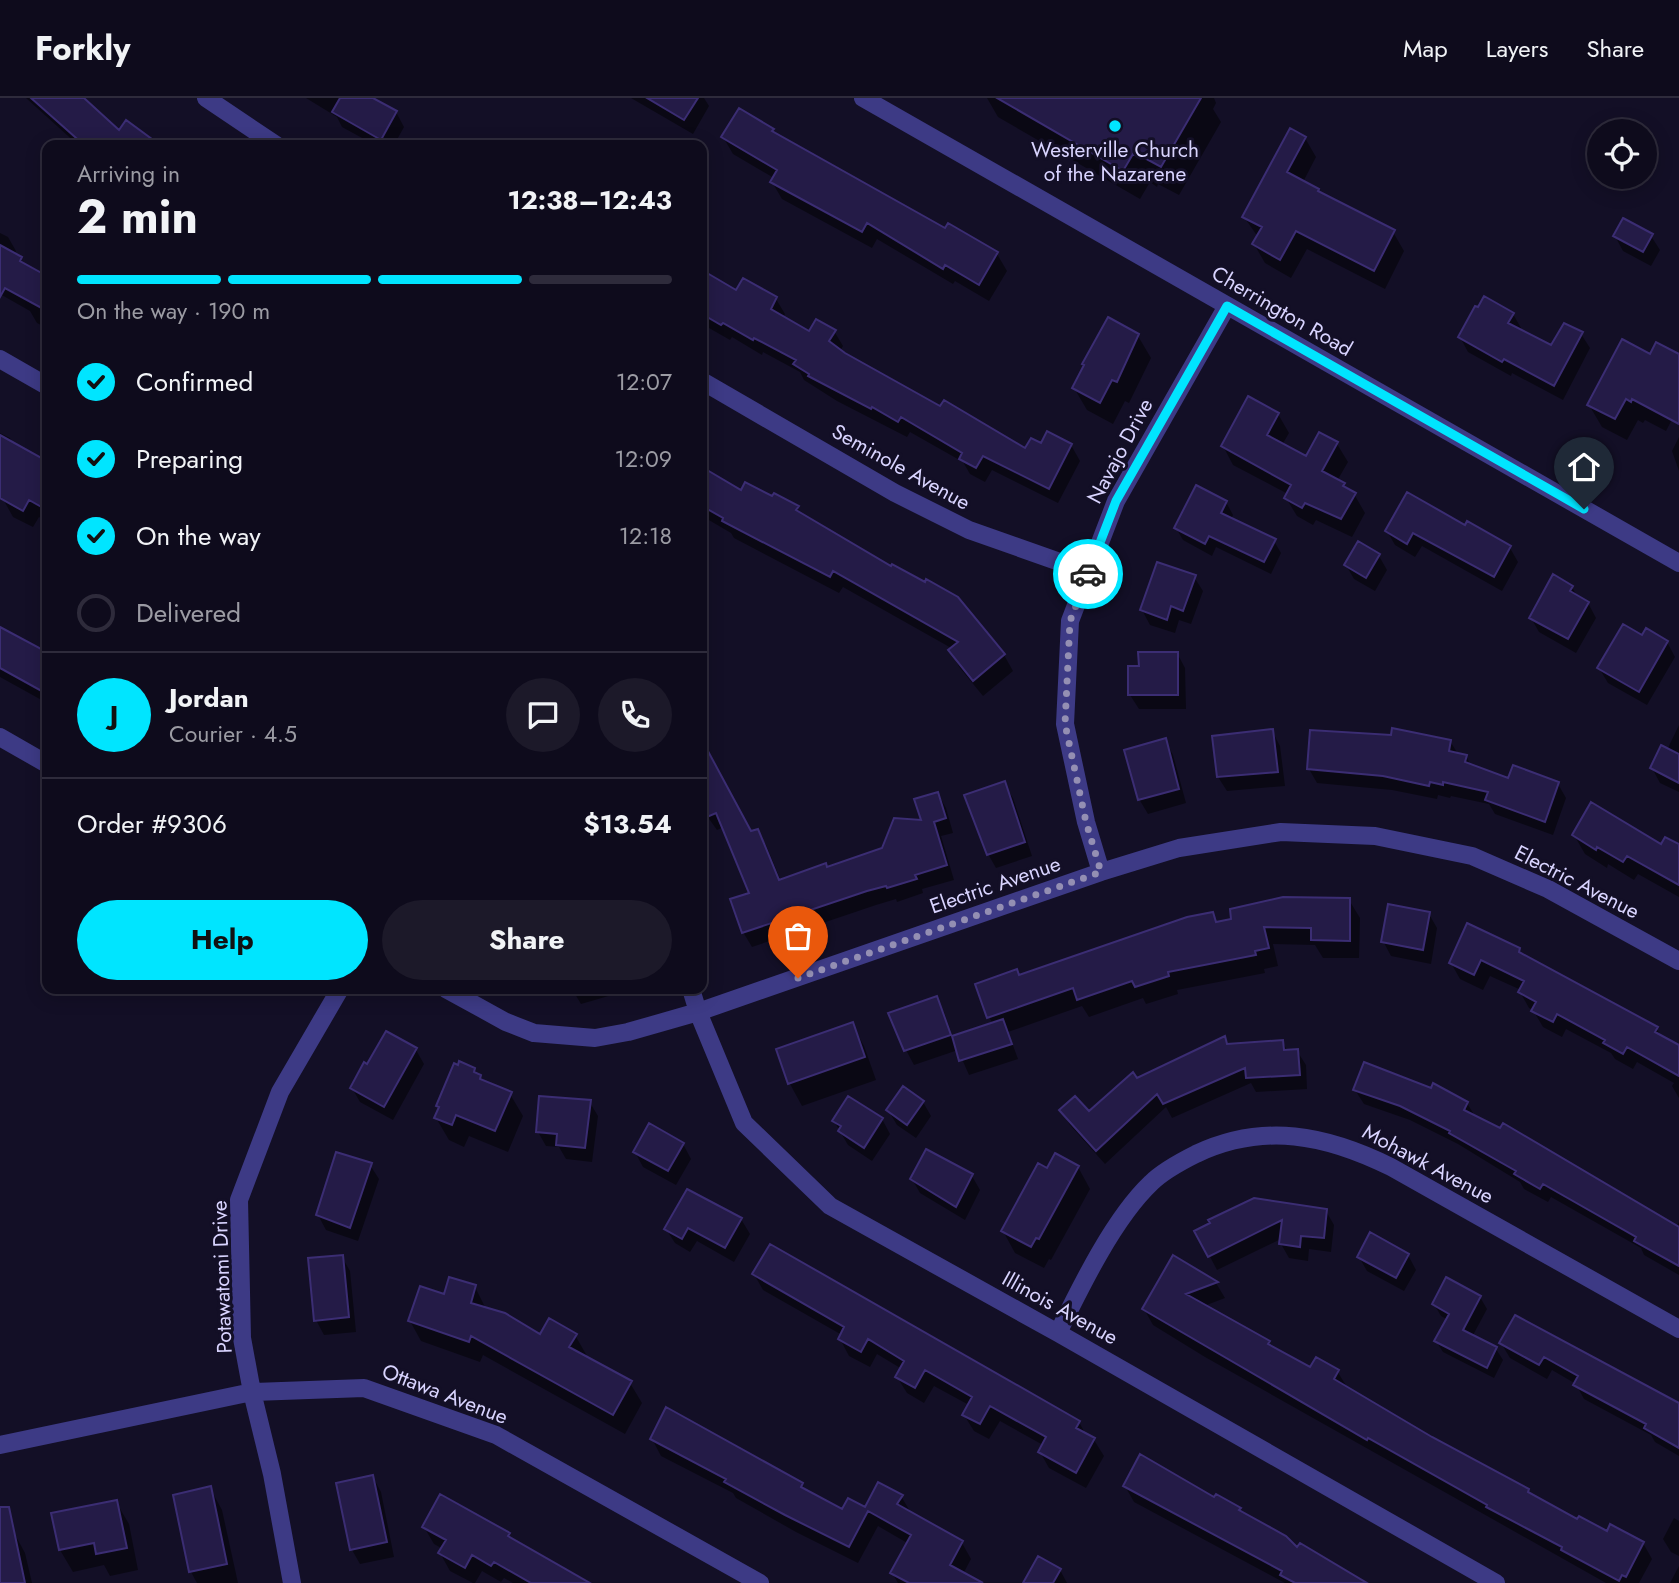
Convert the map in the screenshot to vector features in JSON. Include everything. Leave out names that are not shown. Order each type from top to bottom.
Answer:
[{"type":"street","points":[[206,98],[269,140]]},
{"type":"street","name":"Cherrington Road","points":[[863,98],[1679,564]]},
{"type":"street","name":"Navajo Drive","points":[[1101,872],[1086,822],[1065,724],[1070,621],[1116,501],[1227,306]]},
{"type":"street","points":[[0,359],[42,383]]},
{"type":"street","name":"Seminole Avenue","points":[[707,384],[895,493],[970,530],[1088,572]]},
{"type":"street","points":[[0,737],[42,761]]},
{"type":"street","name":"Electric Avenue","points":[[455,994],[506,1022],[534,1033],[595,1038],[628,1032],[698,1012],[1101,872],[1180,848],[1281,832],[1375,836],[1472,856],[1548,889],[1679,961]]},
{"type":"street","name":"Potawatomi Drive","points":[[292,1583],[272,1474],[242,1338],[239,1200],[280,1092],[337,994]]},
{"type":"street","name":"Illinois Avenue","points":[[693,994],[744,1123],[830,1206],[1496,1583]]},
{"type":"street","name":"Mohawk Avenue","points":[[1058,1333],[1083,1284],[1130,1206],[1152,1181],[1180,1162],[1210,1147],[1282,1134],[1320,1139],[1368,1155],[1679,1329]]},
{"type":"street","name":"Ottawa Avenue","points":[[0,1445],[252,1392],[364,1388],[496,1435],[760,1583]]},
{"type":"building","points":[[31,98],[84,98],[119,130],[126,120],[153,140],[78,140]]},
{"type":"building","points":[[340,98],[373,98],[397,111],[381,140],[332,112]]},
{"type":"building","points":[[647,98],[698,98],[684,120]]},
{"type":"building","name":"Westerville Church of the Nazarene","points":[[997,98],[1201,98],[1161,167],[1133,154],[1123,171]]},
{"type":"building","points":[[739,108],[774,129],[772,131],[945,228],[948,223],[998,252],[979,285],[945,265],[943,269],[867,223],[862,232],[770,182],[777,170],[721,137]]},
{"type":"building","points":[[1290,128],[1306,137],[1287,172],[1395,230],[1374,271],[1296,231],[1280,260],[1252,244],[1262,227],[1242,217]]},
{"type":"building","points":[[1623,218],[1653,234],[1643,252],[1613,236]]},
{"type":"building","points":[[0,245],[22,257],[20,261],[42,273],[42,308],[5,288],[0,297]]},
{"type":"building","points":[[707,273],[736,290],[743,278],[777,297],[771,309],[809,331],[816,319],[836,330],[829,341],[845,353],[940,406],[944,400],[1025,448],[1031,438],[1041,443],[1047,431],[1072,444],[1049,489],[983,456],[976,468],[959,459],[962,453],[901,417],[898,422],[872,407],[871,409],[808,376],[809,374],[793,364],[796,360],[723,323],[721,325],[707,317]]},
{"type":"building","points":[[1484,296],[1514,313],[1508,323],[1551,345],[1564,323],[1583,332],[1554,386],[1504,359],[1502,362],[1458,337],[1475,306],[1478,307]]},
{"type":"building","points":[[1108,317],[1139,334],[1117,382],[1112,380],[1100,403],[1072,388]]},
{"type":"building","points":[[1622,339],[1650,354],[1656,342],[1679,354],[1679,424],[1632,399],[1631,402],[1626,399],[1615,419],[1587,405]]},
{"type":"building","points":[[1248,396],[1279,413],[1267,435],[1306,456],[1319,432],[1338,442],[1322,471],[1345,483],[1343,486],[1356,493],[1341,519],[1305,503],[1302,508],[1284,498],[1291,485],[1221,446]]},
{"type":"building","points":[[0,435],[42,458],[42,507],[29,500],[23,511],[0,498]]},
{"type":"building","points":[[707,470],[741,490],[745,482],[772,496],[774,493],[799,506],[796,510],[891,566],[892,564],[925,582],[926,579],[958,597],[1005,654],[973,681],[948,650],[958,642],[833,571],[830,577],[722,521],[723,518],[707,509]]},
{"type":"building","points":[[1196,485],[1227,501],[1221,513],[1276,539],[1264,562],[1209,536],[1205,544],[1174,528]]},
{"type":"building","points":[[1407,492],[1465,525],[1467,521],[1511,546],[1494,577],[1413,533],[1407,544],[1385,531]]},
{"type":"building","points":[[1358,541],[1380,554],[1366,578],[1344,565]]},
{"type":"building","points":[[1157,562],[1196,575],[1183,611],[1171,606],[1167,620],[1140,610]]},
{"type":"building","points":[[1553,574],[1573,586],[1570,591],[1589,602],[1568,639],[1529,618]]},
{"type":"building","points":[[1623,624],[1642,635],[1646,628],[1668,641],[1639,692],[1597,668]]},
{"type":"building","points":[[0,627],[42,649],[42,691],[0,668]]},
{"type":"building","points":[[1138,652],[1178,652],[1178,695],[1128,695],[1128,666],[1139,666]]},
{"type":"building","points":[[1392,728],[1451,740],[1449,751],[1467,755],[1465,762],[1508,778],[1513,765],[1559,782],[1545,822],[1485,800],[1488,792],[1443,782],[1443,785],[1430,782],[1429,786],[1383,776],[1307,769],[1310,730],[1391,735]]},
{"type":"building","points":[[1273,729],[1278,772],[1217,777],[1212,736]]},
{"type":"building","points":[[1166,738],[1179,789],[1138,800],[1124,750]]},
{"type":"building","points":[[1661,745],[1679,754],[1679,783],[1650,768]]},
{"type":"building","points":[[707,749],[751,831],[758,829],[779,880],[826,863],[827,867],[882,848],[894,818],[921,820],[914,799],[938,792],[946,818],[934,822],[947,865],[915,875],[917,879],[867,891],[742,933],[730,899],[749,893],[716,813],[707,817]]},
{"type":"building","points":[[1005,781],[1025,842],[987,855],[964,795]]},
{"type":"building","points":[[1591,802],[1661,844],[1665,837],[1679,844],[1679,885],[1627,856],[1623,862],[1572,835]]},
{"type":"building","points":[[1283,897],[1350,898],[1350,941],[1311,940],[1311,928],[1264,927],[1269,948],[1255,951],[1256,955],[1168,972],[1169,976],[1135,987],[1132,981],[1077,1000],[1073,988],[987,1018],[975,984],[1017,969],[1019,975],[1187,917],[1213,912],[1216,922],[1231,919],[1230,909]]},
{"type":"building","points":[[1388,904],[1430,912],[1423,950],[1381,942]]},
{"type":"building","points":[[1467,923],[1520,948],[1519,952],[1658,1027],[1655,1032],[1679,1045],[1679,1076],[1627,1047],[1623,1054],[1603,1043],[1605,1040],[1557,1014],[1553,1022],[1531,1011],[1536,1002],[1518,992],[1524,981],[1481,960],[1474,975],[1449,963]]},
{"type":"building","points":[[937,996],[951,1035],[904,1051],[888,1013]]},
{"type":"building","points":[[1003,1019],[1012,1044],[959,1061],[952,1036]]},
{"type":"building","points":[[853,1022],[865,1057],[788,1084],[776,1049]]},
{"type":"building","points":[[386,1031],[417,1048],[384,1107],[350,1088]]},
{"type":"building","points":[[1225,1036],[1227,1044],[1283,1040],[1284,1050],[1298,1049],[1300,1075],[1246,1078],[1245,1068],[1163,1104],[1157,1094],[1096,1151],[1059,1110],[1075,1096],[1089,1111],[1133,1072],[1137,1078]]},
{"type":"building","points":[[459,1061],[475,1068],[474,1072],[481,1075],[480,1079],[512,1092],[495,1131],[456,1115],[452,1125],[434,1118],[439,1107],[436,1106],[454,1063],[458,1065]]},
{"type":"building","points":[[1364,1062],[1431,1088],[1433,1083],[1468,1102],[1464,1110],[1500,1128],[1503,1123],[1679,1227],[1679,1266],[1634,1241],[1636,1237],[1543,1184],[1540,1189],[1514,1174],[1516,1171],[1449,1133],[1450,1131],[1400,1106],[1353,1090]]},
{"type":"building","points":[[903,1086],[924,1101],[907,1125],[886,1110]]},
{"type":"building","points":[[539,1096],[591,1100],[585,1148],[556,1145],[557,1134],[536,1132]]},
{"type":"building","points":[[848,1096],[883,1118],[864,1148],[838,1131],[841,1126],[832,1121]]},
{"type":"building","points":[[649,1123],[684,1143],[668,1171],[633,1152]]},
{"type":"building","points":[[926,1149],[973,1174],[956,1207],[910,1179]]},
{"type":"building","points":[[336,1152],[372,1163],[350,1228],[316,1215]]},
{"type":"building","points":[[1055,1153],[1079,1166],[1039,1239],[1036,1238],[1031,1247],[1001,1231],[1038,1163],[1047,1168]]},
{"type":"building","points":[[687,1189],[742,1218],[725,1248],[688,1228],[682,1239],[664,1229]]},
{"type":"building","points":[[1254,1198],[1327,1209],[1324,1238],[1301,1236],[1300,1247],[1279,1244],[1282,1220],[1208,1257],[1194,1231],[1210,1223],[1208,1220]]},
{"type":"building","points":[[1370,1232],[1409,1254],[1396,1278],[1357,1257]]},
{"type":"building","points":[[770,1244],[1080,1421],[1076,1428],[1095,1438],[1076,1473],[1038,1452],[1046,1437],[990,1406],[980,1424],[962,1415],[972,1397],[925,1370],[915,1388],[895,1377],[904,1361],[868,1339],[861,1352],[838,1339],[844,1327],[752,1274]]},
{"type":"building","points":[[343,1255],[349,1317],[314,1321],[308,1258]]},
{"type":"building","points":[[1173,1255],[1218,1282],[1186,1294],[1270,1341],[1268,1344],[1310,1367],[1316,1357],[1339,1370],[1334,1379],[1577,1519],[1579,1516],[1607,1531],[1610,1524],[1644,1542],[1626,1577],[1622,1575],[1619,1581],[1561,1550],[1562,1547],[1486,1507],[1487,1505],[1368,1438],[1367,1440],[1142,1309]]},
{"type":"building","points":[[449,1277],[476,1285],[471,1303],[505,1313],[540,1334],[549,1318],[577,1334],[569,1347],[632,1381],[613,1415],[471,1336],[469,1342],[408,1321],[420,1286],[444,1294]]},
{"type":"building","points":[[1446,1277],[1481,1296],[1463,1330],[1497,1347],[1487,1368],[1434,1341],[1449,1314],[1432,1304]]},
{"type":"building","points":[[1515,1315],[1679,1403],[1679,1448],[1644,1428],[1646,1424],[1573,1385],[1578,1376],[1544,1357],[1539,1365],[1499,1343]]},
{"type":"building","points":[[666,1407],[803,1483],[801,1487],[842,1509],[848,1498],[865,1507],[878,1482],[903,1495],[897,1504],[963,1541],[950,1565],[983,1583],[909,1583],[890,1573],[911,1535],[868,1511],[849,1547],[724,1482],[726,1479],[650,1439]]},
{"type":"building","points":[[1140,1454],[1214,1497],[1216,1494],[1241,1508],[1239,1510],[1286,1536],[1297,1547],[1300,1543],[1367,1583],[1295,1583],[1280,1575],[1282,1571],[1123,1486]]},
{"type":"building","points":[[373,1475],[387,1542],[350,1550],[336,1483]]},
{"type":"building","points":[[211,1486],[227,1564],[189,1572],[173,1495]]},
{"type":"building","points":[[440,1494],[510,1533],[508,1536],[590,1583],[531,1583],[494,1562],[491,1566],[472,1555],[465,1568],[438,1553],[446,1540],[422,1527]]},
{"type":"building","points":[[117,1500],[127,1548],[96,1554],[94,1543],[59,1550],[51,1513]]},
{"type":"building","points":[[0,1507],[9,1507],[25,1583],[0,1583]]},
{"type":"building","points":[[1038,1556],[1061,1569],[1053,1583],[1023,1583]]},
{"type":"way so far","points":[[798,978],[1101,872],[1086,822],[1065,724],[1070,621],[1088,574]]},
{"type":"place","name":"Westerville Church of the Nazarene","points":[[1115,126]]},
{"type":"route","points":[[1088,574],[1116,501],[1227,306],[1584,509]]}]
